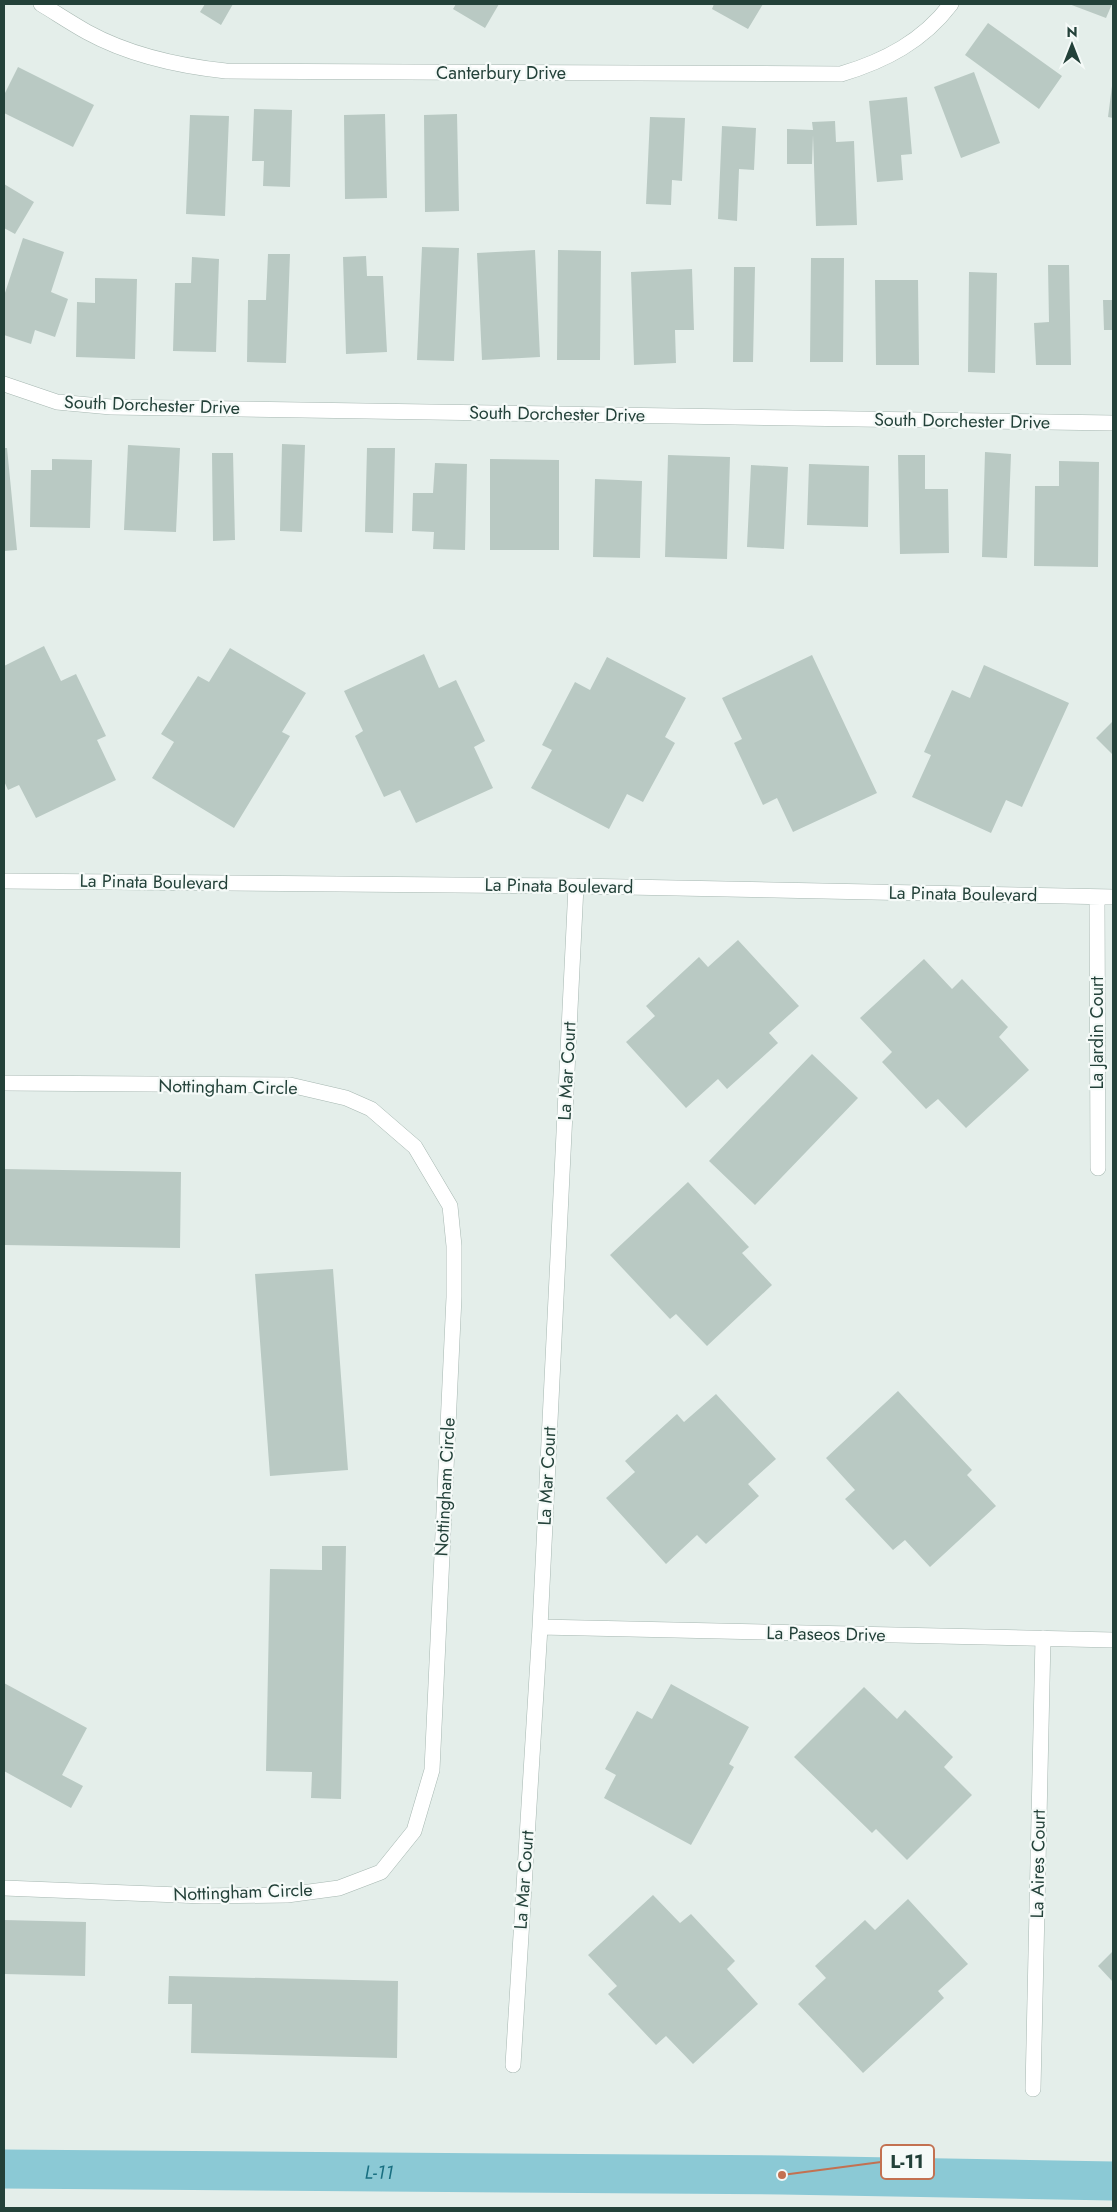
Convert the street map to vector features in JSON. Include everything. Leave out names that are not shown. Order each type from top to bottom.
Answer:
[{"type":"street","name":"Canterbury Drive","points":[[41,4],[88,32],[140,54],[195,68],[226,71],[841,74],[870,66],[897,52],[922,35],[951,4]]},
{"type":"street","name":"South Dorchester Drive","points":[[4,384],[57,402],[111,407],[1113,423]]},
{"type":"street","name":"La Pinata Boulevard","points":[[4,880],[576,886],[1113,897]]},
{"type":"street","name":"La Mar Court","points":[[513,2065],[540,1627],[576,886]]},
{"type":"street","name":"La Jardin Court","points":[[1097,897],[1098,1168]]},
{"type":"street","name":"Nottingham Circle","points":[[4,1083],[290,1085],[346,1098],[371,1109],[415,1148],[450,1206],[454,1246],[453,1307],[432,1770],[414,1832],[380,1872],[339,1888],[288,1895],[204,1896],[4,1888]]},
{"type":"street","name":"La Paseos Drive","points":[[540,1627],[1113,1640]]},
{"type":"street","name":"La Aires Court","points":[[1033,2089],[1043,1638]]},
{"type":"building","points":[[205,4],[233,4],[221,25],[200,12]]},
{"type":"building","points":[[456,4],[499,4],[485,28],[453,9]]},
{"type":"building","points":[[714,4],[763,4],[748,29],[712,9]]},
{"type":"building","points":[[1069,4],[1112,4],[1106,18]]},
{"type":"building","points":[[988,23],[1062,76],[1039,109],[965,55]]},
{"type":"building","points":[[18,67],[94,105],[73,147],[4,113],[4,95]]},
{"type":"building","points":[[974,72],[1000,143],[961,158],[934,87]]},
{"type":"building","points":[[1113,87],[1113,118],[1108,117]]},
{"type":"building","points":[[907,97],[912,154],[901,155],[903,180],[877,182],[869,101]]},
{"type":"building","points":[[254,109],[292,110],[290,187],[263,186],[264,161],[252,161]]},
{"type":"building","points":[[385,114],[387,198],[345,199],[344,115]]},
{"type":"building","points":[[457,114],[459,211],[425,212],[424,115]]},
{"type":"building","points":[[190,115],[229,116],[225,216],[186,214]]},
{"type":"building","points":[[650,117],[685,118],[682,181],[672,180],[671,205],[646,204]]},
{"type":"building","points":[[835,121],[836,142],[854,141],[857,225],[816,226],[813,135],[812,164],[787,164],[787,129],[813,130],[812,122]]},
{"type":"building","points":[[722,126],[756,128],[754,170],[739,169],[737,221],[718,219]]},
{"type":"building","points":[[4,184],[34,202],[15,234],[4,228]]},
{"type":"building","points":[[23,238],[64,252],[51,292],[68,299],[55,337],[35,330],[31,344],[4,335],[4,296]]},
{"type":"building","points":[[422,247],[459,248],[454,361],[417,360]]},
{"type":"building","points":[[535,250],[540,357],[482,360],[477,253]]},
{"type":"building","points":[[558,250],[601,251],[600,360],[557,360]]},
{"type":"building","points":[[268,254],[290,254],[286,363],[247,362],[248,300],[266,300]]},
{"type":"building","points":[[366,256],[367,276],[383,276],[387,352],[346,354],[343,257]]},
{"type":"building","points":[[192,257],[219,259],[216,352],[173,351],[175,283],[191,283]]},
{"type":"building","points":[[811,258],[844,258],[843,362],[810,362]]},
{"type":"building","points":[[1048,265],[1069,265],[1071,365],[1036,365],[1034,323],[1049,322]]},
{"type":"building","points":[[734,267],[755,267],[753,362],[733,362]]},
{"type":"building","points":[[692,269],[694,330],[675,330],[676,363],[634,365],[631,272]]},
{"type":"building","points":[[969,272],[997,273],[995,373],[968,372]]},
{"type":"building","points":[[95,278],[137,279],[135,359],[76,357],[77,302],[95,303]]},
{"type":"building","points":[[875,280],[918,280],[919,365],[876,365]]},
{"type":"building","points":[[1103,300],[1113,300],[1113,330],[1104,330]]},
{"type":"building","points":[[282,444],[305,445],[302,532],[280,531]]},
{"type":"building","points":[[128,445],[180,448],[176,532],[124,530]]},
{"type":"building","points":[[4,448],[7,448],[17,550],[4,551]]},
{"type":"building","points":[[367,448],[395,448],[393,533],[365,532]]},
{"type":"building","points":[[985,452],[1011,454],[1007,558],[982,557]]},
{"type":"building","points":[[212,453],[233,453],[235,540],[213,541]]},
{"type":"building","points":[[668,455],[730,457],[727,559],[665,557]]},
{"type":"building","points":[[898,455],[925,455],[925,489],[948,489],[949,553],[900,554]]},
{"type":"building","points":[[52,459],[92,460],[90,528],[30,527],[31,470],[52,470]]},
{"type":"building","points":[[490,459],[559,460],[559,550],[490,550]]},
{"type":"building","points":[[1059,461],[1099,462],[1098,567],[1034,566],[1035,486],[1059,486]]},
{"type":"building","points":[[435,463],[467,464],[465,550],[433,549],[434,532],[412,531],[413,493],[433,493]]},
{"type":"building","points":[[809,464],[869,466],[868,527],[807,525]]},
{"type":"building","points":[[751,465],[788,467],[784,549],[747,547]]},
{"type":"building","points":[[595,479],[642,481],[640,558],[593,557]]},
{"type":"building","points":[[44,646],[61,681],[76,674],[106,736],[97,740],[116,780],[36,818],[19,785],[8,790],[4,781],[4,666]]},
{"type":"building","points":[[230,648],[306,693],[282,732],[290,736],[234,828],[152,778],[174,742],[161,734],[198,676],[209,682]]},
{"type":"building","points":[[424,654],[439,688],[456,680],[485,741],[474,747],[493,788],[416,823],[400,790],[384,797],[355,736],[363,731],[344,691]]},
{"type":"building","points":[[812,655],[877,793],[793,832],[777,798],[763,805],[734,743],[742,739],[722,698]]},
{"type":"building","points":[[607,657],[686,698],[665,737],[675,743],[643,802],[627,794],[609,829],[531,788],[552,750],[542,745],[575,682],[590,690]]},
{"type":"building","points":[[984,665],[1069,703],[1022,807],[1006,800],[991,833],[912,797],[931,755],[924,752],[952,690],[970,698]]},
{"type":"building","points":[[1113,721],[1113,755],[1096,738]]},
{"type":"building","points":[[738,940],[799,1006],[769,1033],[778,1043],[727,1089],[718,1079],[686,1108],[626,1042],[655,1016],[646,1006],[699,957],[708,967]]},
{"type":"building","points":[[924,959],[952,989],[962,979],[1008,1027],[999,1037],[1029,1070],[966,1128],[938,1099],[926,1109],[882,1062],[892,1052],[860,1018]]},
{"type":"building","points":[[812,1054],[858,1098],[755,1205],[709,1161]]},
{"type":"building","points":[[4,1169],[181,1172],[180,1248],[4,1245]]},
{"type":"building","points":[[688,1182],[749,1247],[742,1253],[772,1285],[707,1346],[676,1314],[670,1319],[610,1255]]},
{"type":"building","points":[[333,1269],[348,1470],[270,1476],[255,1274]]},
{"type":"building","points":[[898,1391],[972,1470],[967,1475],[996,1506],[930,1567],[905,1540],[893,1550],[845,1499],[855,1490],[826,1458]]},
{"type":"building","points":[[716,1394],[776,1459],[748,1484],[759,1496],[706,1544],[697,1535],[666,1564],[606,1498],[635,1472],[625,1461],[677,1414],[684,1422]]},
{"type":"building","points":[[322,1546],[346,1546],[341,1799],[311,1798],[312,1772],[266,1771],[270,1569],[322,1570]]},
{"type":"building","points":[[4,1683],[87,1728],[62,1775],[83,1786],[71,1808],[4,1771]]},
{"type":"building","points":[[671,1684],[749,1727],[729,1764],[734,1767],[691,1845],[604,1798],[616,1775],[605,1769],[637,1711],[652,1719]]},
{"type":"building","points":[[864,1687],[897,1719],[905,1710],[953,1757],[944,1767],[972,1795],[907,1860],[876,1829],[872,1833],[794,1757]]},
{"type":"building","points":[[653,1895],[680,1923],[691,1914],[735,1961],[727,1969],[758,2004],[693,2064],[666,2036],[656,2045],[608,1994],[617,1986],[588,1955]]},
{"type":"building","points":[[908,1899],[968,1964],[938,1991],[944,1998],[863,2073],[798,2004],[826,1978],[815,1966],[865,1920],[875,1930]]},
{"type":"building","points":[[4,1920],[86,1922],[85,1976],[4,1974]]},
{"type":"building","points":[[1113,1951],[1113,1982],[1098,1966]]},
{"type":"building","points":[[169,1976],[398,1981],[397,2058],[191,2053],[192,2004],[168,2004]]},
{"type":"waterway","name":"L-11","points":[[4,2169],[782,2175],[1113,2181]]},
{"type":"place","name":"L-11","points":[[782,2175]]}]
